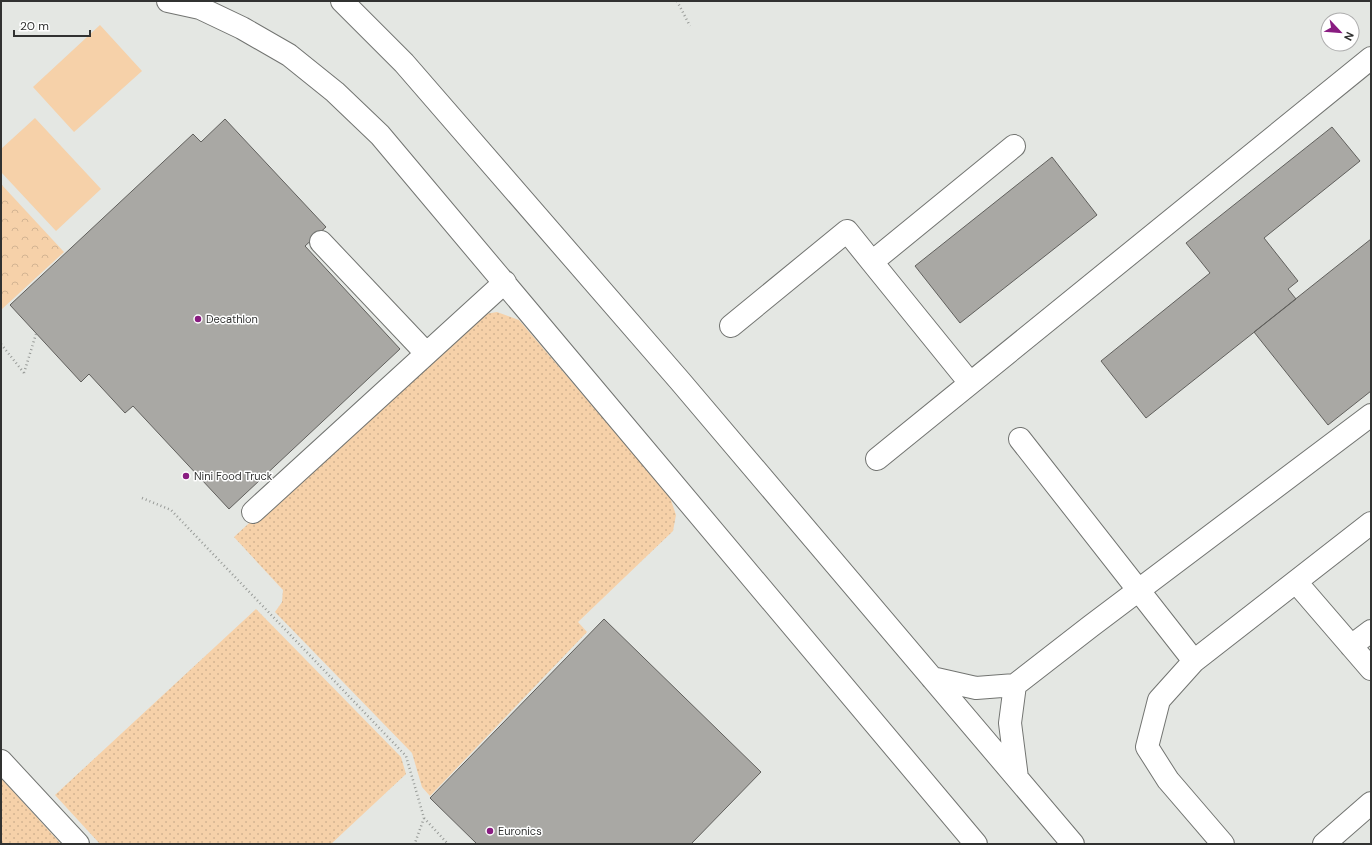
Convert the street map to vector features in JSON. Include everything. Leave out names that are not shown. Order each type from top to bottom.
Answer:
[{"type":"street","points":[[168,1],[200,8],[242,28],[289,55],[335,92],[380,135],[976,844]]},
{"type":"street","points":[[342,1],[404,63],[680,381],[1073,844]]},
{"type":"street","points":[[877,459],[1371,58]]},
{"type":"street","points":[[872,262],[1014,146]]},
{"type":"street","points":[[731,326],[847,231],[970,383]]},
{"type":"street","points":[[321,242],[426,353]]},
{"type":"street","points":[[253,512],[505,282]]},
{"type":"street","points":[[932,678],[976,688],[1015,685],[1371,415]]},
{"type":"street","points":[[1020,439],[1194,661]]},
{"type":"street","points":[[1223,844],[1168,780],[1147,747],[1159,700],[1194,661],[1371,523]]},
{"type":"street","points":[[1296,582],[1371,670]]},
{"type":"street","points":[[1351,646],[1371,631]]},
{"type":"street","points":[[1015,685],[1010,724],[1017,778]]},
{"type":"street","points":[[1,761],[78,844]]},
{"type":"street","points":[[1324,844],[1371,804]]},
{"type":"path","points":[[677,1],[690,26]]},
{"type":"path","points":[[1,344],[24,373],[36,334]]},
{"type":"path","points":[[142,498],[171,510],[406,756],[424,818],[448,844]]},
{"type":"path","points":[[415,843],[424,818]]},
{"type":"green space","points":[[100,25],[142,71],[74,132],[33,87]]},
{"type":"green space","points":[[35,118],[101,189],[56,231],[1,172],[1,149]]},
{"type":"green space","points":[[1,184],[64,252],[2,309],[1,309]]},
{"type":"green space","points":[[497,312],[519,320],[670,497],[676,515],[673,531],[578,622],[587,632],[430,796],[422,787],[412,753],[275,612],[282,602],[283,590],[234,537],[474,316]]},
{"type":"green space","points":[[256,609],[401,757],[406,774],[331,844],[100,844],[55,795]]},
{"type":"green space","points":[[1,778],[61,844],[1,844]]},
{"type":"building","name":"Decathlon","points":[[225,119],[326,227],[305,246],[400,349],[229,509],[133,406],[125,413],[89,374],[81,382],[10,305],[193,134],[201,142]]},
{"type":"building","points":[[1332,127],[1360,161],[1264,238],[1298,281],[1288,289],[1296,299],[1146,418],[1101,361],[1210,273],[1186,243]]},
{"type":"building","points":[[1052,157],[1097,215],[960,323],[915,266]]},
{"type":"building","points":[[1371,239],[1371,391],[1328,425],[1254,332]]},
{"type":"building","points":[[604,619],[761,772],[691,844],[477,844],[430,798]]},
{"type":"place","name":"Decathlon","points":[[198,319]]},
{"type":"place","name":"Nini Food Truck","points":[[186,476]]},
{"type":"place","name":"Euronics","points":[[490,831]]}]
